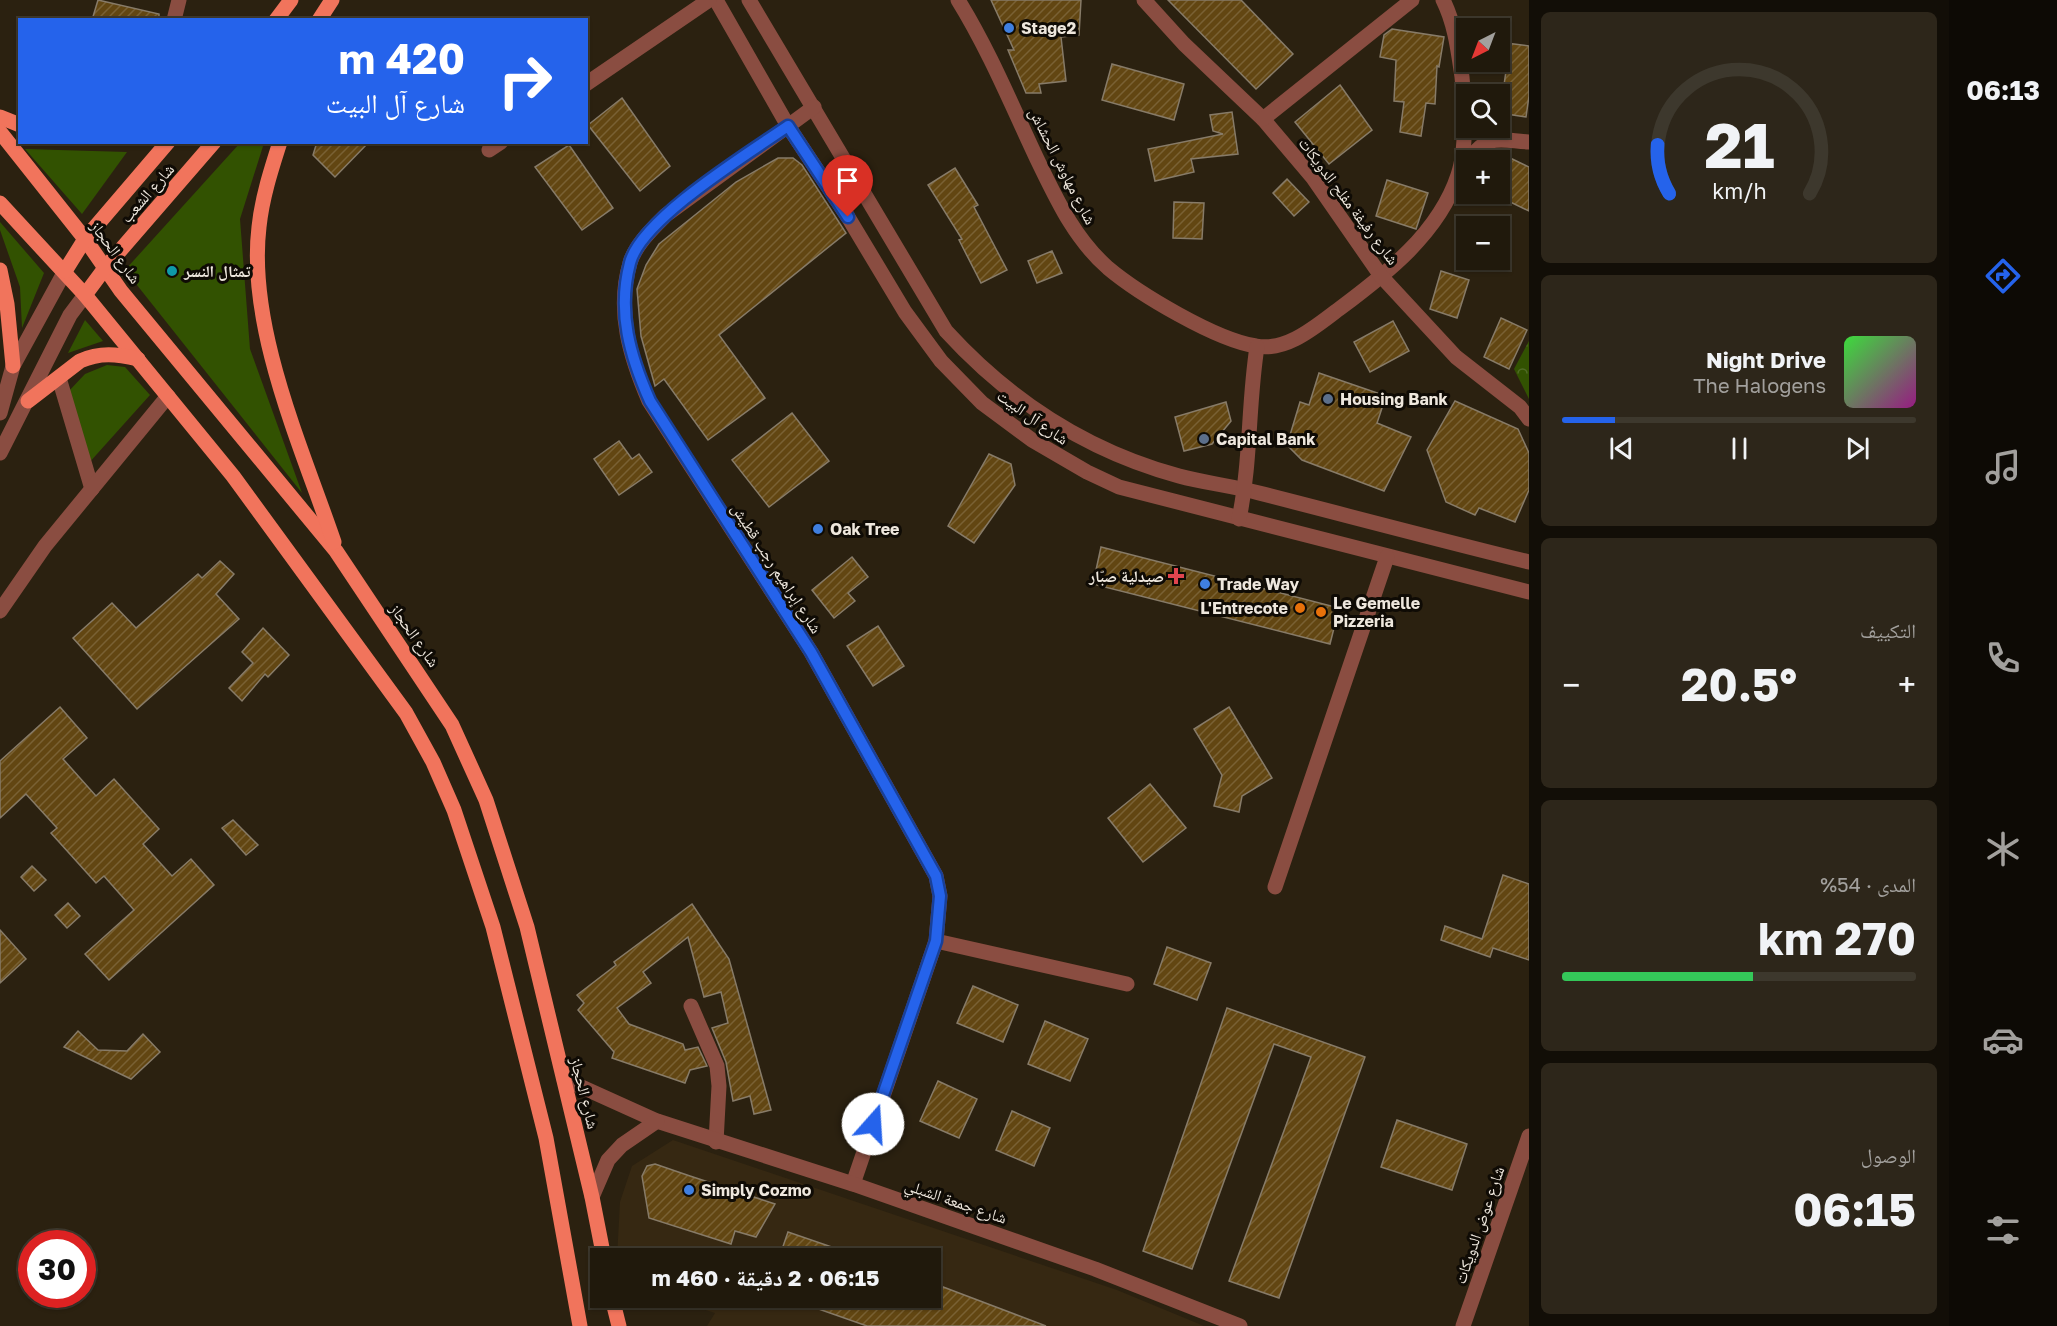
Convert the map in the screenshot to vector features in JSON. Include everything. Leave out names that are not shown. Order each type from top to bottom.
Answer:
[{"type":"main road","points":[[278,18],[291,0]]},
{"type":"main road","points":[[320,18],[332,0]]},
{"type":"main road","points":[[0,117],[18,124]]},
{"type":"main road","name":"شارع الحجاز","points":[[0,132],[85,239],[121,291],[336,551],[426,682],[471,763],[501,843],[528,927],[602,1248]]},
{"type":"main road","name":"شارع الشعب","points":[[65,271],[85,239],[166,144]]},
{"type":"main road","name":"شارع الشعب","points":[[85,295],[105,268],[212,144]]},
{"type":"main road","points":[[279,144],[265,192],[258,229],[263,314],[276,369],[336,551]]},
{"type":"main road","points":[[0,203],[65,271],[168,396],[286,546],[406,713],[446,788],[493,927],[537,1104],[580,1326]]},
{"type":"main road","points":[[0,270],[7,304],[13,366]]},
{"type":"main road","points":[[28,401],[88,357],[107,354],[138,359]]},
{"type":"main road","points":[[614,1308],[619,1326]]},
{"type":"street","points":[[174,18],[179,0]]},
{"type":"street","points":[[588,83],[709,0]]},
{"type":"street","name":"شارع آل البيت","points":[[716,0],[788,126],[848,217],[905,312],[941,361],[982,403],[1058,457],[1108,482],[1239,519],[1529,592]]},
{"type":"street","name":"شارع آل البيت","points":[[748,0],[814,107],[940,322],[970,357],[1023,402],[1072,435],[1125,459],[1529,562]]},
{"type":"street","name":"شارع مهاوش الحشاش","points":[[958,0],[975,29],[1050,189],[1076,234],[1087,247],[1108,268],[1161,304],[1211,330],[1257,347],[1287,344],[1332,314],[1381,276],[1417,242],[1440,212],[1456,182]]},
{"type":"street","name":"شارع رفيفة مفلح الدويكات","points":[[1144,0],[1184,44],[1263,119],[1313,178],[1381,276],[1456,357],[1520,407],[1529,419]]},
{"type":"street","points":[[1263,119],[1412,0]]},
{"type":"street","name":"شارع مهاوش الحشاش","points":[[1443,0],[1450,14],[1458,45],[1464,92],[1465,150]]},
{"type":"street","name":"شارع إبراهيم رجب قطيش","points":[[814,107],[666,215],[647,234],[630,261],[623,313],[632,362],[650,401],[811,652],[936,876],[940,896],[936,941],[853,1184]]},
{"type":"street","points":[[1477,150],[1493,138],[1529,142]]},
{"type":"street","points":[[0,413],[13,366],[65,271]]},
{"type":"street","points":[[0,453],[65,324],[85,295]]},
{"type":"street","points":[[1239,519],[1245,490],[1257,347]]},
{"type":"street","points":[[59,378],[92,489]]},
{"type":"street","points":[[0,611],[45,546],[168,396]]},
{"type":"street","points":[[1275,887],[1387,557]]},
{"type":"street","points":[[936,941],[1127,984]]},
{"type":"street","points":[[691,1006],[717,1066],[719,1086],[716,1142]]},
{"type":"street","name":"شارع جمعة الشبلي","points":[[564,1079],[657,1121],[716,1142],[853,1184],[1095,1269],[1240,1326]]},
{"type":"street","points":[[592,1197],[609,1160],[622,1145],[657,1121]]},
{"type":"street","name":"شارع عوض الدويكات","points":[[1463,1326],[1529,1136]]},
{"type":"shaded area","points":[[673,1140],[1117,1290],[1204,1326],[707,1326],[715,1313],[700,1308],[941,1308],[941,1248],[618,1248],[620,1202],[632,1166]]},
{"type":"green space","points":[[239,144],[264,144],[240,219],[250,349],[302,493],[125,270]]},
{"type":"green space","points":[[25,149],[127,152],[82,214]]},
{"type":"green space","points":[[0,222],[44,273],[22,328],[20,287],[0,230]]},
{"type":"green space","points":[[85,320],[103,341],[68,353]]},
{"type":"green space","points":[[1529,341],[1529,399],[1514,369]]},
{"type":"green space","points":[[107,365],[125,367],[150,395],[88,464],[68,392],[85,374]]},
{"type":"building","points":[[98,0],[159,14],[159,18],[93,18]]},
{"type":"building","points":[[991,0],[1081,0],[1079,35],[1061,37],[1066,81],[1039,84],[1041,93],[1026,93],[1008,50],[1014,50]]},
{"type":"building","points":[[1168,0],[1241,0],[1293,54],[1256,89]]},
{"type":"building","points":[[1392,29],[1444,37],[1439,67],[1437,66],[1435,104],[1426,103],[1421,136],[1400,132],[1404,102],[1394,101],[1396,60],[1380,57],[1384,35]]},
{"type":"building","points":[[1510,44],[1529,46],[1529,96],[1526,117],[1510,115],[1510,84],[1504,84],[1506,72],[1510,72]]},
{"type":"building","points":[[1112,64],[1184,84],[1174,120],[1102,100]]},
{"type":"building","points":[[1340,85],[1372,130],[1329,164],[1295,122]]},
{"type":"building","points":[[622,98],[670,166],[640,191],[588,125]]},
{"type":"building","points":[[1232,112],[1238,154],[1191,159],[1194,172],[1155,181],[1148,149],[1223,134],[1213,131],[1210,115]]},
{"type":"building","points":[[316,144],[367,144],[335,177],[313,155]]},
{"type":"building","points":[[569,145],[613,208],[582,230],[535,167]]},
{"type":"building","points":[[778,158],[793,158],[802,165],[846,233],[719,335],[765,398],[708,440],[664,379],[655,386],[641,336],[637,289],[646,265],[659,244],[736,182]]},
{"type":"building","points":[[1510,158],[1529,167],[1529,211],[1510,202]]},
{"type":"building","points":[[955,168],[978,205],[974,207],[1007,270],[981,283],[959,240],[962,239],[928,185]]},
{"type":"building","points":[[1287,179],[1309,202],[1294,216],[1273,193]]},
{"type":"building","points":[[1387,180],[1428,193],[1416,229],[1376,216]]},
{"type":"building","points":[[1174,202],[1204,203],[1202,239],[1173,238]]},
{"type":"building","points":[[1052,251],[1062,273],[1037,283],[1028,261]]},
{"type":"building","points":[[1441,271],[1469,280],[1457,318],[1430,309]]},
{"type":"building","points":[[1501,318],[1527,330],[1509,369],[1484,357]]},
{"type":"building","points":[[1393,321],[1409,351],[1370,372],[1354,342]]},
{"type":"building","points":[[1319,373],[1386,396],[1377,423],[1411,437],[1384,491],[1302,460],[1287,445],[1300,402],[1309,405]]},
{"type":"building","points":[[1455,401],[1518,429],[1529,453],[1529,490],[1515,522],[1479,508],[1475,515],[1446,502],[1427,450]]},
{"type":"building","points":[[1226,402],[1231,421],[1212,444],[1184,451],[1175,417]]},
{"type":"building","points":[[792,413],[829,461],[769,507],[732,460]]},
{"type":"building","points":[[619,441],[632,459],[639,454],[652,472],[619,495],[594,459]]},
{"type":"building","points":[[989,454],[1011,464],[1015,485],[974,543],[948,526]]},
{"type":"building","points":[[1101,547],[1339,608],[1330,644],[1093,584]]},
{"type":"building","points":[[852,557],[868,577],[848,593],[855,601],[834,618],[812,590]]},
{"type":"building","points":[[220,561],[234,574],[216,594],[239,619],[137,709],[73,638],[112,603],[136,628],[198,574],[202,578]]},
{"type":"building","points":[[878,626],[904,666],[873,686],[847,646]]},
{"type":"building","points":[[263,628],[289,655],[268,677],[265,674],[242,701],[229,688],[253,663],[242,652]]},
{"type":"building","points":[[60,707],[87,738],[63,759],[96,796],[114,779],[159,829],[143,844],[172,876],[191,859],[214,885],[109,980],[85,954],[134,910],[104,876],[96,883],[51,833],[57,828],[26,794],[0,818],[0,761]]},
{"type":"building","points":[[1229,707],[1272,778],[1242,796],[1239,812],[1214,806],[1222,775],[1194,729]]},
{"type":"building","points":[[1150,784],[1186,828],[1143,862],[1108,818]]},
{"type":"building","points":[[233,820],[258,845],[246,855],[222,828]]},
{"type":"building","points":[[32,866],[46,880],[34,891],[21,877]]},
{"type":"building","points":[[1503,875],[1529,884],[1529,960],[1493,948],[1490,957],[1441,940],[1445,926],[1482,939]]},
{"type":"building","points":[[68,903],[80,916],[67,928],[55,915]]},
{"type":"building","points":[[692,904],[729,959],[771,1110],[754,1114],[750,1096],[733,1101],[726,1062],[712,1028],[728,1023],[721,992],[704,997],[688,937],[643,972],[651,983],[617,1008],[629,1024],[683,1044],[685,1050],[698,1047],[707,1066],[690,1070],[685,1083],[612,1058],[614,1052],[578,1010],[584,1003],[577,995],[616,965],[614,962]]},
{"type":"building","points":[[0,930],[26,959],[0,983]]},
{"type":"building","points":[[1167,947],[1211,963],[1197,1000],[1154,984]]},
{"type":"building","points":[[973,986],[1018,1005],[1003,1042],[957,1023]]},
{"type":"building","points":[[1227,1008],[1365,1057],[1279,1298],[1229,1281],[1311,1057],[1274,1044],[1192,1269],[1143,1251]]},
{"type":"building","points":[[1045,1021],[1088,1039],[1070,1081],[1028,1064]]},
{"type":"building","points":[[78,1031],[98,1050],[127,1051],[143,1034],[160,1052],[131,1079],[64,1047]]},
{"type":"building","points":[[938,1081],[977,1099],[959,1138],[920,1121]]},
{"type":"building","points":[[1012,1111],[1050,1128],[1034,1166],[996,1150]]},
{"type":"building","points":[[1397,1120],[1467,1144],[1452,1190],[1381,1167]]},
{"type":"building","name":"Simply Cozmo","points":[[655,1164],[775,1204],[756,1237],[735,1231],[731,1244],[649,1218],[642,1176],[647,1166]]},
{"type":"building","points":[[788,1232],[835,1248],[782,1248]]},
{"type":"building","points":[[941,1286],[1046,1326],[867,1326],[816,1308],[941,1308]]},
{"type":"place","name":"Stage2","points":[[1009,28]]},
{"type":"place","name":"تمثال النسر","points":[[172,271]]},
{"type":"place","name":"Housing Bank","points":[[1328,399]]},
{"type":"place","name":"Capital Bank","points":[[1204,439]]},
{"type":"place","name":"Oak Tree","points":[[818,529]]},
{"type":"place","name":"صيدلية صبّار","points":[[1176,576]]},
{"type":"place","name":"Trade Way","points":[[1205,584]]},
{"type":"place","name":"L'Entrecote","points":[[1300,608]]},
{"type":"place","name":"Le Gemelle Pizzeria","points":[[1321,612]]},
{"type":"place","name":"Simply Cozmo","points":[[689,1190]]},
{"type":"route","points":[[848,217],[788,126],[710,181],[666,215],[647,234],[630,261],[623,313],[632,362],[650,401],[669,435],[811,652],[936,876],[940,912],[936,941],[873,1124]]}]
